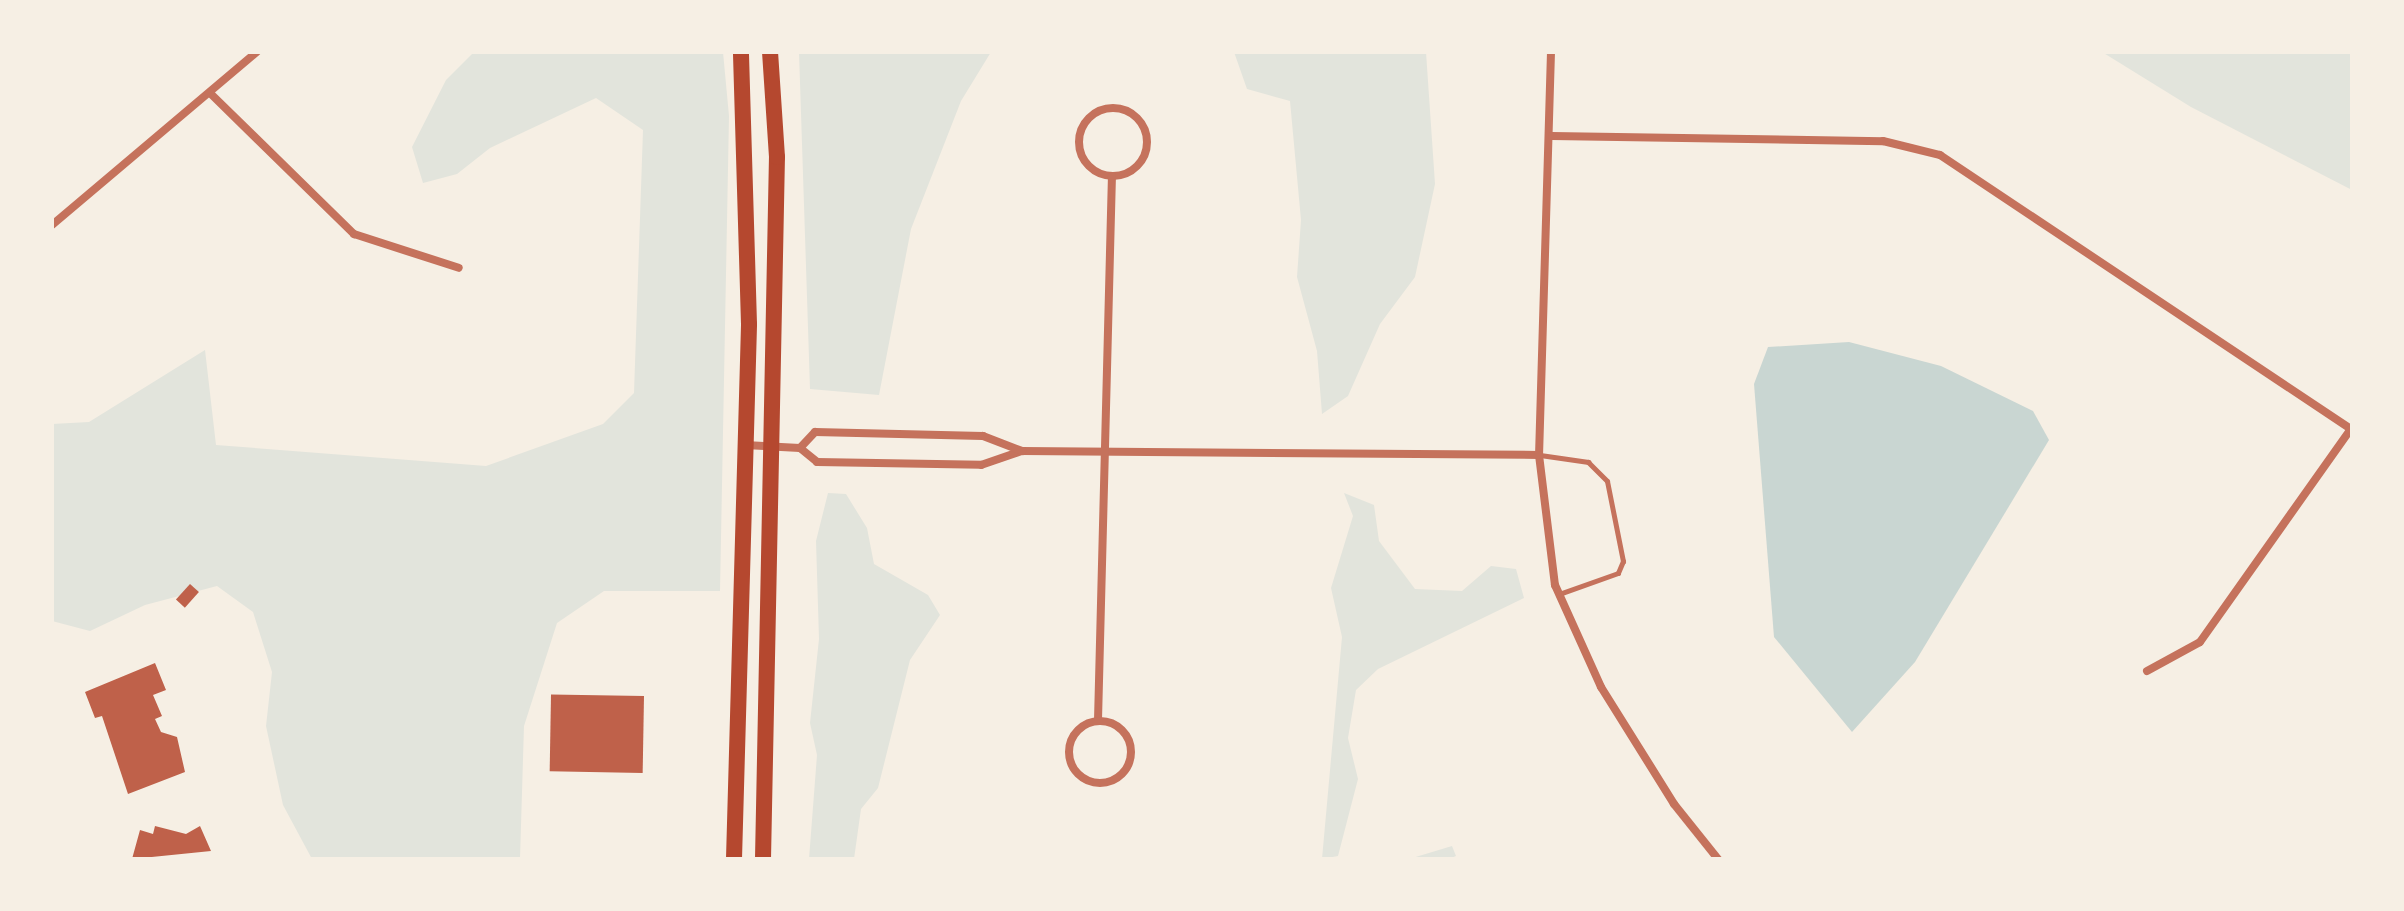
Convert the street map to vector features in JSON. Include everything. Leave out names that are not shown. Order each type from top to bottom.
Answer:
[{"type":"main road","points":[[734,859],[749,169],[741,52]]},
{"type":"main road","points":[[763,859],[775,321],[770,52]]},
{"type":"street","points":[[52,225],[212,95],[257,52]]},
{"type":"street","points":[[1551,52],[1552,136],[1539,455],[1559,594],[1601,687],[1716,858]]},
{"type":"street","points":[[212,95],[354,234],[459,268]]},
{"type":"street","points":[[1111,109],[1140,122],[1147,141],[1133,169],[1112,176],[1084,160],[1080,138],[1090,117],[1111,109]]},
{"type":"street","points":[[1552,136],[1883,141],[1940,155],[2351,429],[2200,642],[2147,671]]},
{"type":"street","points":[[1098,720],[1112,176]]},
{"type":"street","points":[[800,448],[815,432],[983,436],[1022,451]]},
{"type":"street","points":[[745,445],[800,448],[817,462],[981,465],[1022,451],[1539,455]]},
{"type":"street","points":[[1098,720],[1119,727],[1130,744],[1128,766],[1102,783],[1075,772],[1068,753],[1073,734],[1098,720]]},
{"type":"lane","points":[[1539,455],[1588,462],[1607,481],[1623,561],[1618,573],[1559,594]]},
{"type":"shaded area","points":[[474,52],[723,52],[729,116],[720,591],[604,591],[557,623],[524,726],[520,859],[312,859],[283,805],[266,726],[272,672],[253,612],[217,586],[145,605],[90,631],[52,621],[52,424],[89,422],[205,350],[216,445],[486,466],[603,424],[634,393],[643,130],[596,98],[490,148],[457,174],[423,183],[412,147],[446,80]]},
{"type":"shaded area","points":[[799,52],[991,52],[961,101],[911,229],[879,395],[810,389]]},
{"type":"shaded area","points":[[1234,52],[1426,52],[1435,184],[1415,277],[1380,324],[1348,396],[1322,414],[1317,351],[1297,277],[1301,220],[1290,101],[1247,89]]},
{"type":"shaded area","points":[[2102,52],[2352,52],[2352,190],[2191,107]]},
{"type":"shaded area","points":[[1849,342],[1941,366],[2033,411],[2049,440],[1915,662],[1852,732],[1774,637],[1754,384],[1768,347]]},
{"type":"shaded area","points":[[828,493],[846,494],[867,528],[874,564],[928,595],[940,615],[910,660],[878,788],[861,809],[854,859],[809,859],[817,755],[810,723],[819,639],[816,541]]},
{"type":"shaded area","points":[[1344,493],[1374,505],[1379,541],[1415,589],[1462,591],[1491,566],[1516,569],[1524,598],[1378,669],[1356,690],[1348,738],[1358,779],[1338,856],[1322,859],[1342,637],[1331,588],[1353,516]]},
{"type":"shaded area","points":[[1452,846],[1456,856],[1449,859],[1409,859]]},
{"type":"building","points":[[190,584],[199,592],[185,608],[176,600]]},
{"type":"building","points":[[155,663],[166,690],[153,695],[162,716],[155,719],[161,732],[177,737],[185,772],[128,794],[102,716],[95,718],[85,692]]},
{"type":"building","points":[[551,694],[644,696],[643,773],[550,771]]},
{"type":"building","points":[[155,826],[186,834],[200,826],[211,851],[132,859],[140,830],[153,834]]}]
